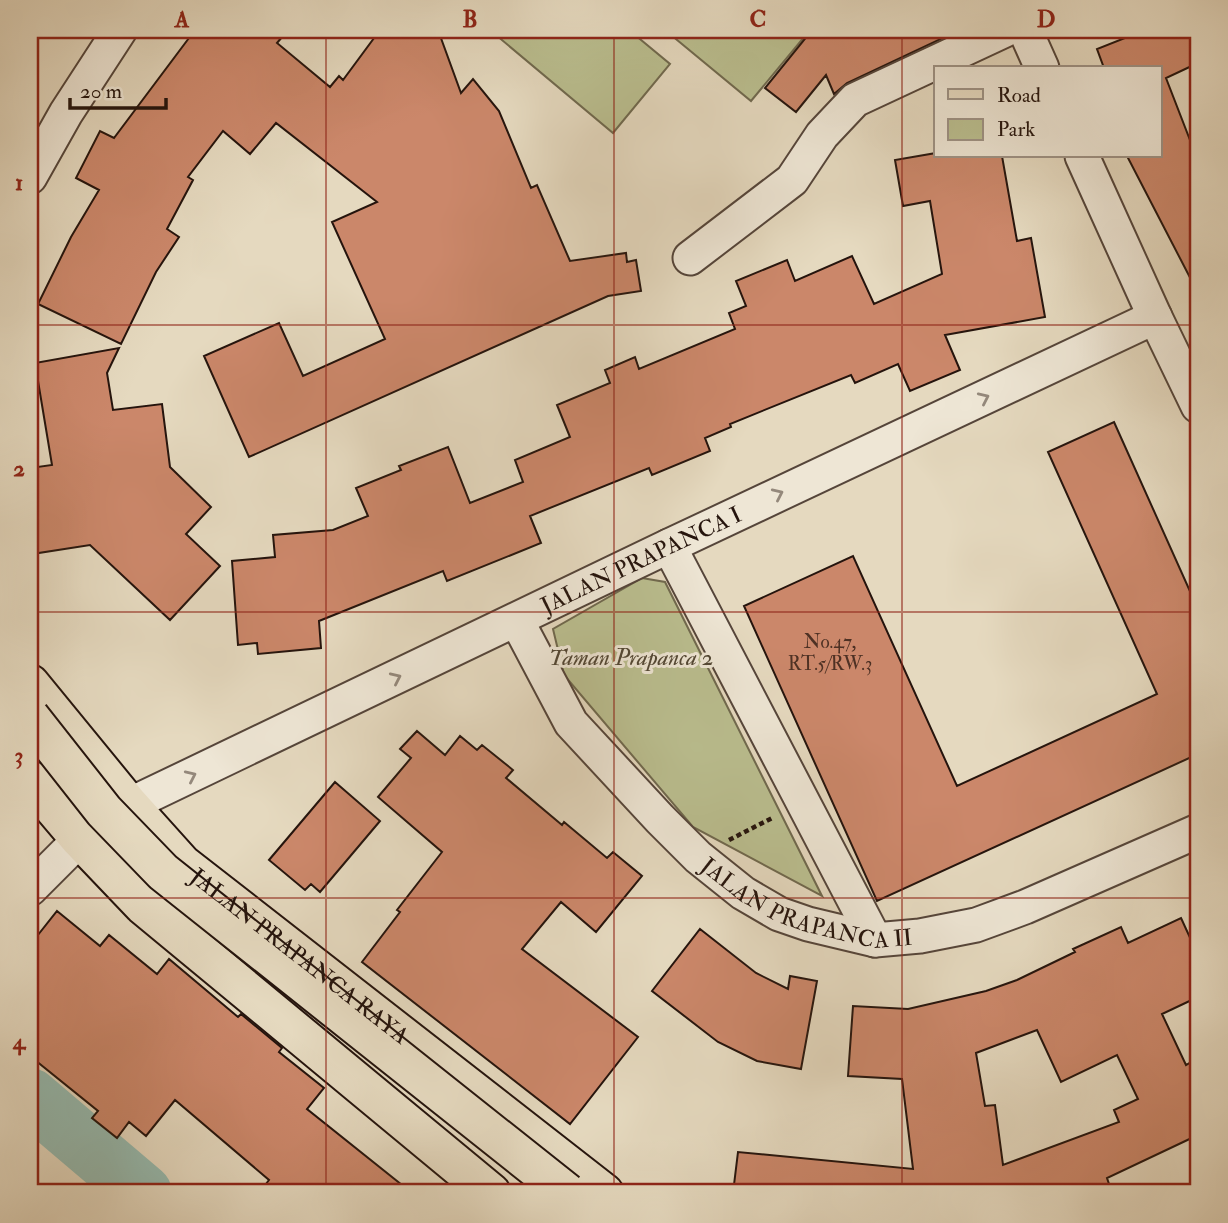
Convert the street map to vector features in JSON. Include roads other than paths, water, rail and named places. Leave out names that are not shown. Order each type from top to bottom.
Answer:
[{"type":"main road","name":"JALAN PRAPANCA RAYA","points":[[30,684],[129,805],[182,864],[604,1193]]},
{"type":"main road","points":[[30,717],[104,811],[163,872],[568,1193]]},
{"type":"main road","points":[[30,746],[95,824],[158,888],[529,1193]]},
{"type":"main road","points":[[30,780],[80,839],[143,905],[491,1193]]},
{"type":"street","points":[[30,177],[66,113],[120,30]]},
{"type":"street","points":[[690,258],[793,180],[822,135],[855,100],[1005,30]]},
{"type":"street","points":[[1025,30],[1041,66]]},
{"type":"street","points":[[1083,158],[1198,406]]},
{"type":"street","name":"JALAN PRAPANCA I","points":[[30,889],[80,839],[129,805],[1155,317]]},
{"type":"street","points":[[669,546],[875,940]]},
{"type":"street","name":"JALAN PRAPANCA II","points":[[517,621],[571,723],[698,857],[743,893],[779,914],[808,924],[875,940],[920,936],[976,925],[1025,907],[1198,831]]},
{"type":"waterway","points":[[30,1097],[143,1193]]},
{"type":"park label","name":"Taman Prapanca 2","points":[[631,657]]}]
